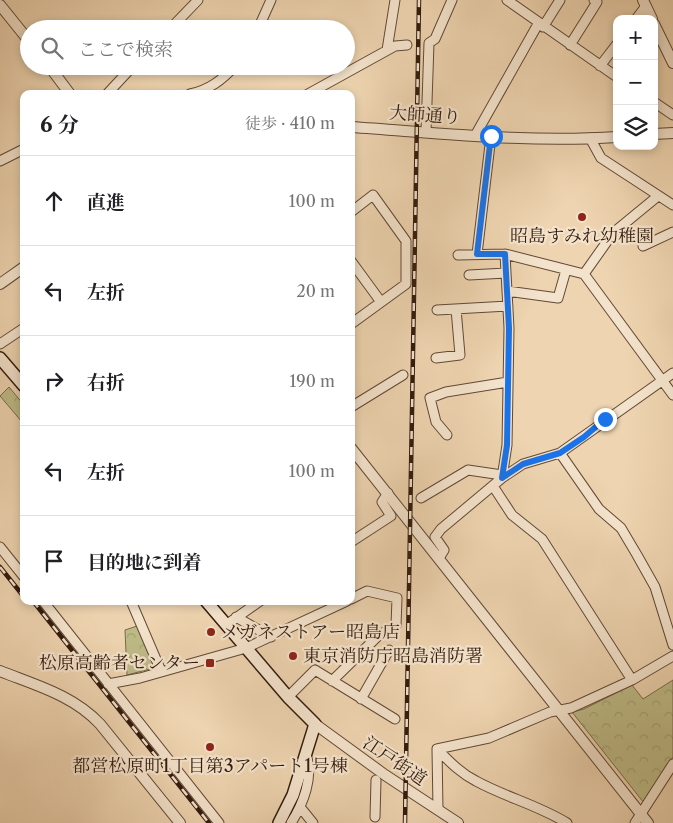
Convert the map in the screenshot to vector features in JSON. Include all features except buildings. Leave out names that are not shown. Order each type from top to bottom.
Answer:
[{"type":"main road","points":[[0,358],[20,381]]},
{"type":"main road","points":[[209,605],[288,697],[315,724],[293,795],[279,823]]},
{"type":"street","points":[[179,20],[198,0]]},
{"type":"street","points":[[262,20],[271,0]]},
{"type":"street","points":[[387,50],[395,0]]},
{"type":"street","points":[[426,132],[429,43],[435,39],[452,0]]},
{"type":"street","points":[[507,0],[613,74]]},
{"type":"street","points":[[476,134],[541,25],[560,0]]},
{"type":"street","points":[[570,45],[597,2],[594,0]]},
{"type":"street","points":[[638,15],[644,3]]},
{"type":"street","points":[[644,3],[650,15]]},
{"type":"street","points":[[0,5],[20,30]]},
{"type":"street","points":[[658,32],[673,63]]},
{"type":"street","points":[[355,68],[395,46],[407,45]]},
{"type":"street","points":[[600,66],[613,49]]},
{"type":"street","points":[[56,75],[67,90]]},
{"type":"street","points":[[111,90],[125,75]]},
{"type":"street","points":[[209,90],[227,75]]},
{"type":"street","points":[[315,90],[342,75]]},
{"type":"street","points":[[658,105],[673,115]]},
{"type":"street","name":"大師通り","points":[[355,127],[491,136],[613,137]]},
{"type":"street","points":[[658,134],[673,133]]},
{"type":"street","points":[[477,254],[491,136]]},
{"type":"street","points":[[590,138],[601,158],[673,204]]},
{"type":"street","points":[[0,161],[20,151]]},
{"type":"street","points":[[355,209],[373,195],[406,241],[406,284],[355,321]]},
{"type":"street","points":[[584,274],[614,233],[658,196]]},
{"type":"street","points":[[643,246],[673,232]]},
{"type":"street","points":[[502,477],[507,445],[508,382],[508,306],[505,254]]},
{"type":"street","points":[[458,255],[505,254],[584,274],[673,395]]},
{"type":"street","points":[[0,284],[20,269]]},
{"type":"street","points":[[355,269],[381,302]]},
{"type":"street","points":[[507,291],[558,298],[566,270]]},
{"type":"street","points":[[469,275],[506,273]]},
{"type":"street","points":[[437,310],[508,306]]},
{"type":"street","points":[[436,358],[460,354],[456,309]]},
{"type":"street","points":[[0,344],[20,331]]},
{"type":"street","points":[[439,558],[444,550],[435,537],[438,533],[502,477],[523,464],[560,453],[673,373]]},
{"type":"street","points":[[355,404],[403,374]]},
{"type":"street","points":[[447,436],[436,422],[430,398],[446,392],[508,382]]},
{"type":"street","points":[[355,453],[559,710],[638,818],[648,823]]},
{"type":"street","points":[[560,453],[600,510],[621,528],[637,554],[655,587],[673,645]]},
{"type":"street","points":[[421,498],[468,470],[502,477]]},
{"type":"street","points":[[493,486],[512,515],[542,539],[632,680]]},
{"type":"street","points":[[355,539],[391,516],[382,502],[388,493]]},
{"type":"street","points":[[0,547],[20,572]]},
{"type":"street","points":[[332,681],[379,635],[396,626],[397,598],[367,591],[355,597]]},
{"type":"street","points":[[46,605],[219,823]]},
{"type":"street","points":[[133,605],[161,671]]},
{"type":"street","points":[[226,625],[254,605]]},
{"type":"street","points":[[108,684],[132,680],[246,648],[338,605]]},
{"type":"street","points":[[236,617],[272,637]]},
{"type":"street","points":[[361,699],[389,650]]},
{"type":"street","points":[[437,749],[489,738],[584,702],[632,680],[673,656]]},
{"type":"street","points":[[288,697],[315,670],[395,719]]},
{"type":"street","points":[[0,671],[62,696],[84,709],[100,724],[180,823]]},
{"type":"street","name":"江戸街道","points":[[315,724],[385,775],[458,823]]},
{"type":"street","points":[[437,749],[438,809]]},
{"type":"street","points":[[437,749],[457,769],[476,781],[547,810],[568,823]]},
{"type":"street","points":[[291,823],[300,807],[308,776],[309,767],[305,752]]},
{"type":"street","points":[[638,818],[673,764]]},
{"type":"street","points":[[375,817],[376,780]]},
{"type":"street","points":[[300,807],[313,823]]},
{"type":"green space","points":[[9,387],[20,400],[20,420],[0,396]]},
{"type":"green space","points":[[137,626],[155,664],[150,669],[127,675],[125,630]]},
{"type":"green space","points":[[673,680],[673,757],[644,803],[572,712],[584,709],[632,685],[643,699]]},
{"type":"railway","points":[[405,823],[419,0]]},
{"type":"railway","points":[[0,567],[20,592]]},
{"type":"railway","points":[[36,605],[209,823]]},
{"type":"place","name":"昭島すみれ幼稚園","points":[[582,217]]},
{"type":"place","name":"メガネストアー昭島店","points":[[211,632]]},
{"type":"place","name":"東京消防庁昭島消防署","points":[[293,656]]},
{"type":"place","name":"松原高齢者センター","points":[[210,663]]},
{"type":"place","name":"都営松原町1丁目第3アパート1号棟","points":[[210,747]]},
{"type":"route","points":[[491,136],[477,254],[505,254],[509,328],[507,445],[502,478],[523,464],[560,453],[584,437],[605,419]]}]
